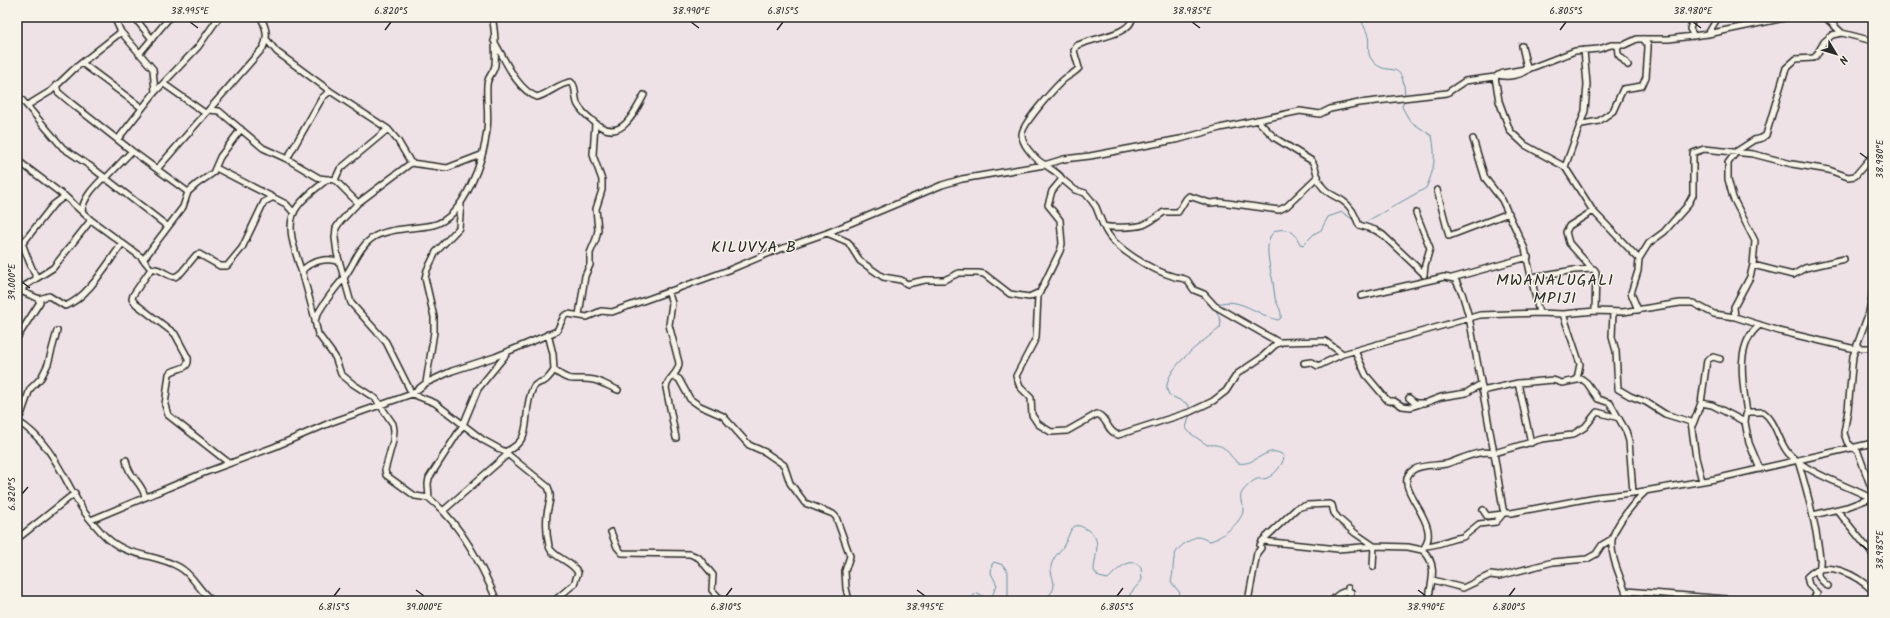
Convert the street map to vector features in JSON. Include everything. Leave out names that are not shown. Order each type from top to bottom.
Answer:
[{"type":"street","points":[[114,17],[121,32],[153,69],[155,92]]},
{"type":"street","points":[[134,17],[152,39]]},
{"type":"street","points":[[139,54],[170,17]]},
{"type":"street","points":[[118,139],[155,92],[198,48],[219,17]]},
{"type":"street","points":[[315,319],[332,292],[343,279],[362,248],[371,238],[393,231],[443,222],[452,216],[461,204],[472,182],[488,129],[487,81],[495,67],[492,17]]},
{"type":"street","points":[[1132,17],[1131,24],[1123,31],[1076,46],[1074,51],[1080,66],[1079,68],[1061,82],[1024,125],[1022,138],[1033,155],[1044,165],[1061,175],[1062,179],[1075,190],[1085,193],[1096,207],[1104,227],[1116,242],[1137,259],[1170,275],[1187,280],[1194,290],[1204,294],[1215,306],[1280,342],[1324,342],[1343,354]]},
{"type":"street","points":[[1708,34],[1718,17]]},
{"type":"street","points":[[91,520],[228,463],[274,447],[379,404],[412,394],[426,383],[452,371],[509,351],[560,328],[564,316],[572,314],[587,316],[602,311],[612,312],[827,233],[942,185],[962,179],[1044,165],[1064,159],[1090,156],[1180,139],[1205,131],[1300,111],[1320,114],[1330,109],[1359,104],[1437,95],[1451,92],[1465,80],[1519,74],[1528,68],[1575,51],[1599,49],[1611,45],[1624,45],[1632,40],[1669,39],[1708,34],[1788,17]]},
{"type":"street","points":[[1825,17],[1842,33],[1873,41]]},
{"type":"street","points":[[157,169],[254,60],[267,40],[267,34],[262,20]]},
{"type":"street","points":[[1692,22],[1690,29],[1694,36]]},
{"type":"street","points":[[28,105],[51,91],[56,85],[121,32]]},
{"type":"street","points":[[1735,317],[1734,307],[1750,277],[1755,241],[1736,205],[1728,179],[1728,163],[1737,151],[1754,140],[1762,138],[1766,135],[1784,72],[1790,64],[1796,59],[1813,58],[1816,56],[1824,42],[1832,36],[1842,33]]},
{"type":"street","points":[[1582,124],[1599,121],[1613,111],[1623,89],[1642,86],[1646,77],[1648,48],[1648,44],[1643,39]]},
{"type":"street","points":[[267,40],[277,52],[312,76],[330,92],[388,129],[398,141],[411,163]]},
{"type":"street","points":[[494,40],[513,73],[528,92],[537,97],[542,96],[563,84],[571,82],[575,85],[579,106],[594,123],[605,129],[611,131],[621,128],[629,121],[644,95]]},
{"type":"street","points":[[1617,45],[1618,54],[1628,65]]},
{"type":"street","points":[[1522,46],[1528,68]]},
{"type":"street","points":[[1565,168],[1567,158],[1582,124],[1587,96],[1584,50]]},
{"type":"street","points":[[82,64],[142,108]]},
{"type":"street","points":[[1497,76],[1499,101],[1510,132],[1525,144],[1565,168],[1593,211],[1639,259]]},
{"type":"street","points":[[164,84],[207,112],[219,111]]},
{"type":"street","points":[[56,85],[58,92]]},
{"type":"street","points":[[51,91],[58,92],[132,151],[188,192]]},
{"type":"street","points":[[287,159],[322,98],[330,92]]},
{"type":"street","points":[[17,94],[28,105],[58,143],[167,226]]},
{"type":"street","points":[[217,100],[219,111],[260,147],[287,159],[319,178],[335,180],[358,203]]},
{"type":"street","points":[[1257,120],[1275,138],[1312,161],[1315,165],[1321,185],[1329,194],[1341,200],[1349,207],[1359,225],[1375,230],[1383,235],[1429,280]]},
{"type":"street","points":[[579,315],[585,276],[590,265],[590,253],[598,230],[596,209],[602,190],[602,180],[593,155],[594,123]]},
{"type":"street","points":[[144,260],[167,226],[183,207],[188,192],[210,176],[216,168],[220,157],[241,129]]},
{"type":"street","points":[[335,180],[340,169],[388,129]]},
{"type":"street","points":[[1473,139],[1486,178],[1509,213],[1521,239],[1528,258],[1539,313]]},
{"type":"street","points":[[1638,310],[1631,293],[1638,270],[1639,259],[1649,243],[1669,228],[1693,195],[1693,153],[1704,149],[1737,151],[1792,164],[1828,170],[1848,177],[1855,176],[1873,155]]},
{"type":"street","points":[[82,211],[82,206],[88,196],[132,151]]},
{"type":"street","points":[[481,155],[448,168],[411,163],[358,203],[340,222],[336,228],[335,238],[337,253],[343,279],[351,303],[386,342],[412,394],[435,403],[483,440],[507,453],[548,487],[550,495],[547,515],[549,546],[552,552],[566,560],[578,573],[574,584],[554,601]]},
{"type":"street","points":[[17,160],[65,196],[91,220],[144,260],[151,269],[158,270],[175,277],[196,255],[199,254],[220,266],[227,266],[242,248],[264,202],[272,198]]},
{"type":"street","points":[[216,168],[290,206],[294,213]]},
{"type":"street","points":[[1104,227],[1142,226],[1154,220],[1164,212],[1178,212],[1189,196],[1210,203],[1220,202],[1278,210],[1287,206],[1318,176]]},
{"type":"street","points":[[328,179],[303,200],[294,213],[291,232],[318,334],[335,356],[341,374],[353,384],[372,395],[391,420],[394,430],[385,470],[386,475],[415,496],[429,498],[443,512],[469,545],[489,580],[497,601]]},
{"type":"street","points":[[1062,179],[1052,191],[1048,205],[1060,220],[1062,244],[1038,299],[1036,338],[1016,376],[1020,387],[1031,398],[1032,415],[1038,424],[1051,432],[1067,431],[1097,414],[1103,418],[1114,433],[1121,435],[1190,412],[1213,401],[1226,390],[1237,374],[1261,358],[1280,342]]},
{"type":"street","points":[[1437,190],[1449,236],[1509,213]]},
{"type":"street","points":[[23,243],[53,204],[65,196]]},
{"type":"street","points":[[426,383],[434,332],[434,317],[425,278],[427,270],[436,252],[459,228],[461,204]]},
{"type":"street","points":[[1593,211],[1570,226],[1566,232],[1569,243],[1596,272],[1595,311]]},
{"type":"street","points":[[1416,213],[1430,248],[1423,273]]},
{"type":"street","points":[[91,220],[53,268],[25,285],[23,290],[26,294],[39,299],[49,296],[65,306],[77,300],[86,292],[122,244]]},
{"type":"street","points":[[17,232],[23,243],[30,267],[37,278]]},
{"type":"street","points":[[827,233],[848,242],[860,261],[883,277],[901,280],[907,284],[925,280],[944,280],[959,273],[978,273],[984,274],[1010,294],[1029,297],[1040,292]]},
{"type":"street","points":[[331,260],[337,253]]},
{"type":"street","points":[[1361,296],[1429,280],[1452,278],[1528,258]]},
{"type":"street","points":[[1753,264],[1793,276],[1805,268],[1844,259]]},
{"type":"street","points":[[302,273],[305,267],[311,264],[331,260],[339,262]]},
{"type":"street","points":[[151,269],[133,295],[132,299],[175,334],[182,344],[188,362],[183,369],[172,370],[169,374],[166,410],[172,419],[228,463]]},
{"type":"street","points":[[1532,277],[1592,269]]},
{"type":"street","points":[[1452,278],[1458,283],[1469,317],[1504,514]]},
{"type":"street","points":[[668,291],[672,303],[669,325],[679,368],[666,388],[676,438]]},
{"type":"street","points":[[1872,496],[1858,452],[1847,442],[1844,433],[1848,410],[1851,366],[1855,348],[1866,322],[1873,292]]},
{"type":"street","points":[[17,338],[39,304],[39,299]]},
{"type":"street","points":[[1304,363],[1311,362],[1318,366],[1343,354],[1469,317],[1539,313],[1563,314],[1595,311],[1613,312],[1638,310],[1666,304],[1693,304],[1714,314],[1735,317],[1780,331],[1855,348],[1873,348]]},
{"type":"street","points":[[1613,312],[1612,337],[1616,351],[1618,389],[1630,396],[1646,402],[1665,414],[1693,424]]},
{"type":"street","points":[[1563,314],[1580,364],[1577,379]]},
{"type":"street","points":[[1866,322],[1873,321]]},
{"type":"street","points":[[1760,325],[1752,333],[1743,353],[1744,388],[1747,413],[1746,422],[1749,444],[1760,469]]},
{"type":"street","points":[[17,402],[21,414],[28,392],[41,378],[48,364],[57,331]]},
{"type":"street","points":[[443,512],[507,453],[520,444],[524,437],[527,404],[534,386],[547,379],[554,370],[553,354],[548,334]]},
{"type":"street","points":[[429,498],[429,478],[463,425],[478,389],[509,351]]},
{"type":"street","points":[[1355,351],[1366,375],[1388,401],[1394,401],[1402,406],[1411,407],[1441,397],[1460,395],[1481,384]]},
{"type":"street","points":[[1702,481],[1696,458],[1693,424],[1701,402],[1708,360],[1713,358],[1720,359]]},
{"type":"street","points":[[554,370],[572,380],[596,380],[618,390]]},
{"type":"street","points":[[673,376],[679,379],[690,399],[700,406],[723,416],[749,445],[765,452],[784,465],[790,483],[805,503],[833,514],[836,517],[850,556],[845,570],[846,588],[849,601]]},
{"type":"street","points":[[1482,391],[1518,383],[1553,380],[1562,383],[1582,379],[1587,383],[1598,400],[1610,403],[1619,418],[1629,441],[1633,493]]},
{"type":"street","points":[[1518,383],[1531,443]]},
{"type":"street","points":[[1409,398],[1420,404]]},
{"type":"street","points":[[1701,402],[1712,405],[1746,422]]},
{"type":"street","points":[[1428,601],[1433,580],[1432,565],[1424,548],[1429,531],[1422,514],[1408,489],[1407,480],[1411,472],[1418,468],[1445,464],[1484,453],[1494,453],[1551,437],[1572,434],[1585,426],[1597,412],[1619,418]]},
{"type":"street","points":[[1747,413],[1759,412],[1766,414],[1788,452],[1798,461],[1840,485],[1872,496]]},
{"type":"street","points":[[17,421],[47,447],[83,511],[103,534],[124,550],[170,563],[184,570],[201,591],[213,601]]},
{"type":"street","points":[[1483,510],[1487,516],[1563,505],[1596,497],[1646,491],[1798,461],[1873,443]]},
{"type":"street","points":[[126,460],[131,475],[143,490],[145,497]]},
{"type":"street","points":[[1798,461],[1813,515],[1821,565],[1818,571],[1818,577],[1828,586]]},
{"type":"street","points":[[1433,580],[1463,588],[1490,575],[1499,576],[1553,562],[1587,559],[1596,554],[1602,545],[1612,538],[1631,506],[1646,491]]},
{"type":"street","points":[[17,539],[74,493]]},
{"type":"street","points":[[1813,515],[1837,510],[1872,496]]},
{"type":"street","points":[[1248,601],[1257,553],[1261,548],[1260,545],[1262,541],[1297,508],[1308,505],[1332,505],[1334,513],[1339,519],[1355,533],[1374,546]]},
{"type":"street","points":[[1837,510],[1873,556]]},
{"type":"street","points":[[1262,541],[1346,550],[1374,546],[1424,548],[1439,545],[1457,537],[1463,537],[1479,524],[1496,522],[1504,514]]},
{"type":"street","points":[[611,532],[617,548],[622,553],[684,553],[699,558],[713,575],[712,590],[722,601]]},
{"type":"street","points":[[1612,538],[1616,563],[1628,601]]},
{"type":"street","points":[[1373,567],[1374,546]]},
{"type":"street","points":[[1812,601],[1817,593],[1809,585],[1807,577],[1825,568],[1832,569],[1863,581],[1873,591]]},
{"type":"street","points":[[1332,601],[1338,594],[1350,590],[1352,601]]},
{"type":"street","points":[[1626,591],[1751,601]]},
{"type":"waterway","points":[[1365,17],[1362,22],[1368,36],[1370,57],[1378,66],[1398,71],[1404,83],[1405,96]]},
{"type":"waterway","points":[[1362,224],[1426,188],[1431,175],[1434,162],[1432,136],[1410,121],[1402,107],[1404,101]]},
{"type":"waterway","points":[[1218,304],[1226,302],[1241,304],[1278,320],[1281,318],[1281,312],[1275,298],[1268,258],[1269,241],[1272,234],[1277,230],[1292,232],[1300,244],[1303,245],[1314,234],[1321,230],[1328,217],[1342,212],[1355,221]]},
{"type":"waterway","points":[[1190,409],[1188,404],[1169,395],[1167,386],[1169,377],[1175,367],[1184,358],[1220,328],[1221,322],[1216,310]]},
{"type":"waterway","points":[[1175,601],[1180,593],[1171,582],[1175,554],[1178,550],[1182,545],[1195,537],[1200,537],[1210,541],[1214,540],[1235,525],[1243,511],[1241,499],[1241,494],[1243,491],[1255,480],[1270,477],[1274,474],[1282,463],[1284,456],[1278,452],[1273,452],[1267,453],[1251,462],[1238,463],[1222,447],[1207,445],[1190,433],[1186,428],[1190,414]]},
{"type":"waterway","points":[[1039,601],[1052,592],[1054,587],[1051,573],[1053,560],[1063,547],[1075,526],[1083,527],[1096,539],[1097,549],[1094,571],[1099,577],[1108,579],[1128,563],[1137,564],[1141,567],[1142,580],[1130,594],[1130,601]]},
{"type":"waterway","points":[[969,601],[975,594],[978,593],[986,598],[992,596],[997,585],[991,573],[992,564],[994,562],[1003,565],[1008,572],[1008,601]]},
{"type":"district","name":"KILUVYA B","points":[[754,246]]},
{"type":"district","name":"MWANALUGALI MPIJI","points":[[1555,288]]}]
